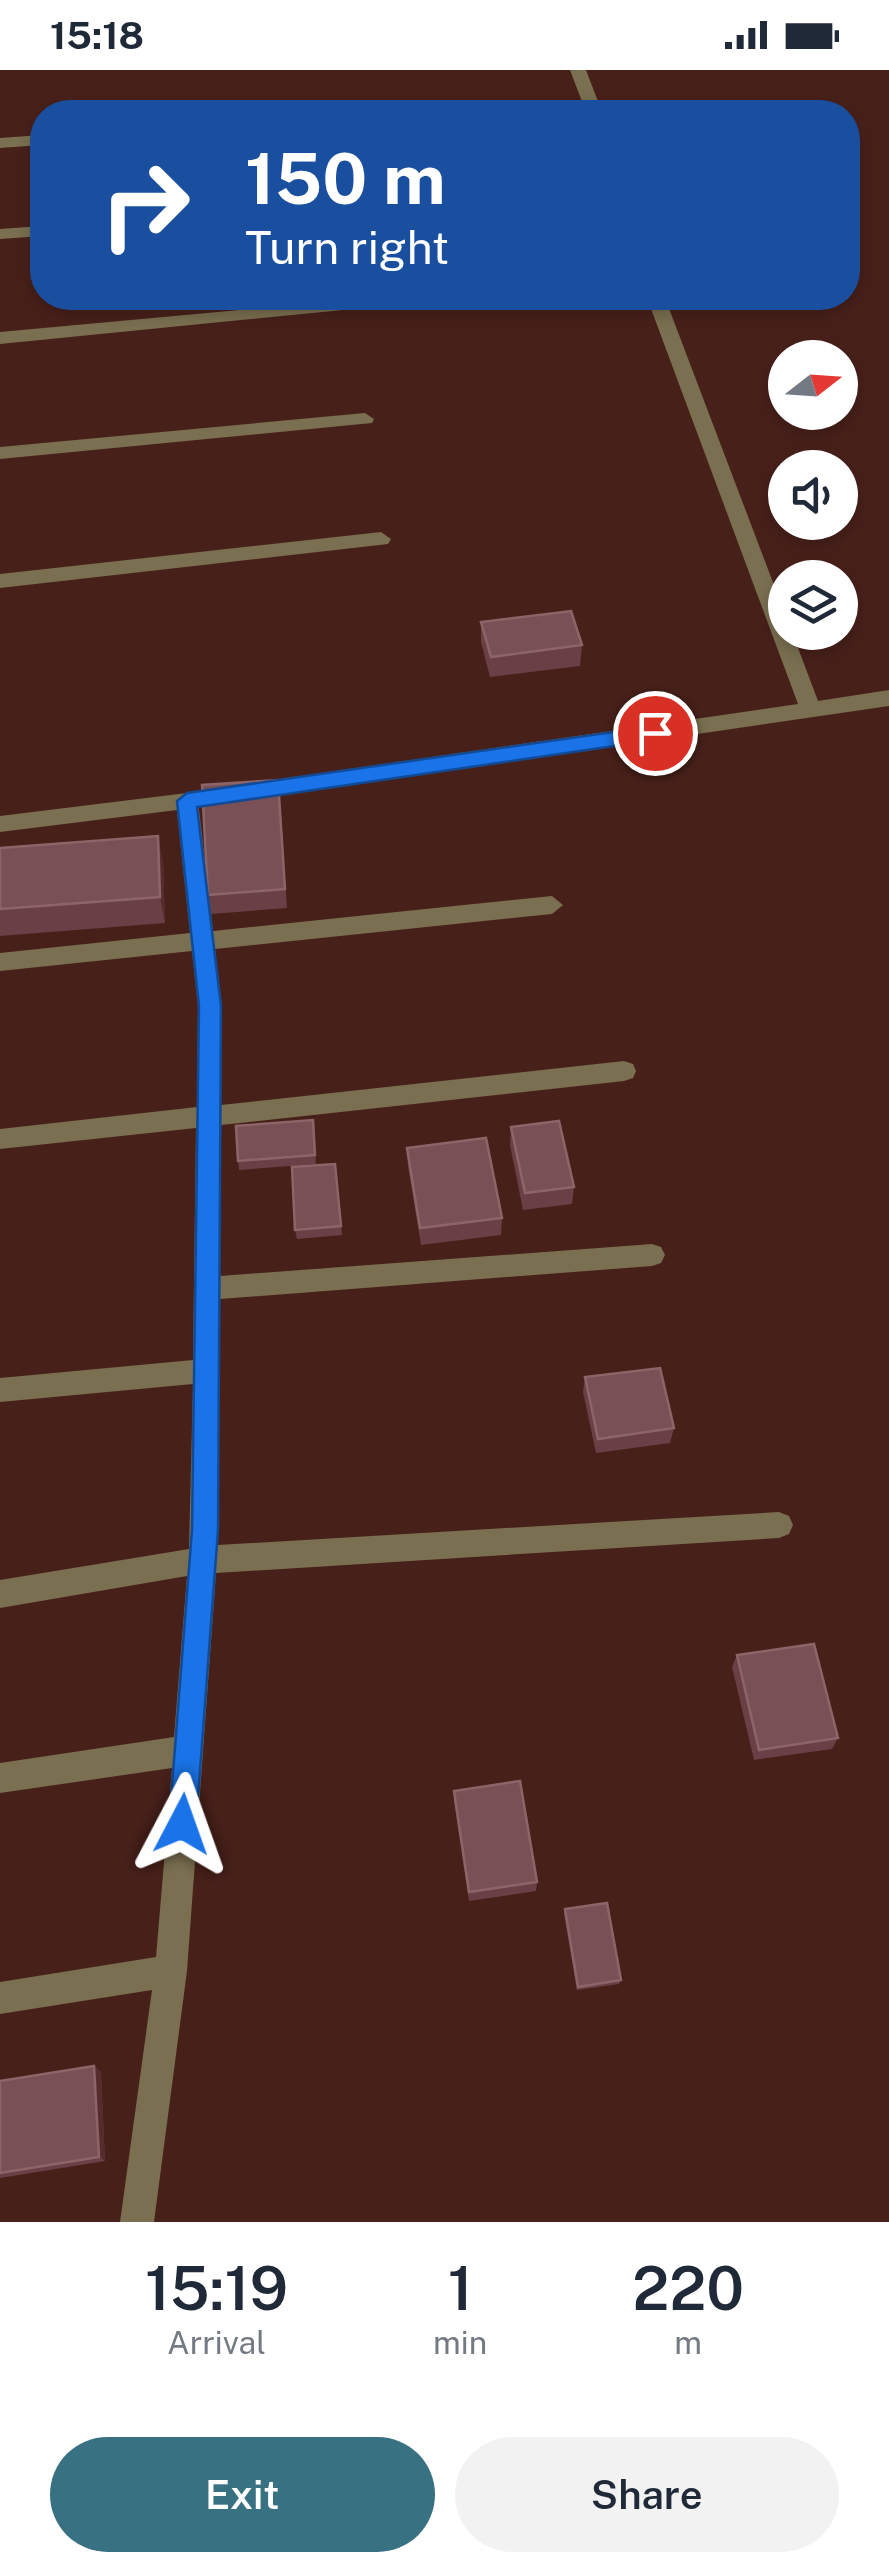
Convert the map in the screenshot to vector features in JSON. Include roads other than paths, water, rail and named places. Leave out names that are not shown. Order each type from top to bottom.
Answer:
[{"type":"street","points":[[578,70],[589,100]]},
{"type":"street","points":[[0,143],[30,141]]},
{"type":"street","points":[[0,234],[30,231]]},
{"type":"street","points":[[0,338],[295,310]]},
{"type":"street","points":[[660,310],[810,710]]},
{"type":"street","points":[[0,453],[365,419]]},
{"type":"street","points":[[0,581],[381,539]]},
{"type":"street","points":[[0,824],[206,798],[889,698]]},
{"type":"street","points":[[137,2222],[171,1971],[203,1560],[210,1006],[203,939],[206,798]]},
{"type":"street","points":[[0,962],[552,905]]},
{"type":"street","points":[[0,1139],[624,1070]]},
{"type":"street","points":[[207,1289],[652,1255]]},
{"type":"street","points":[[0,1390],[207,1371]]},
{"type":"street","points":[[0,1594],[203,1560],[778,1525]]},
{"type":"street","points":[[0,1778],[188,1750]]},
{"type":"street","points":[[0,1998],[171,1971]]}]
